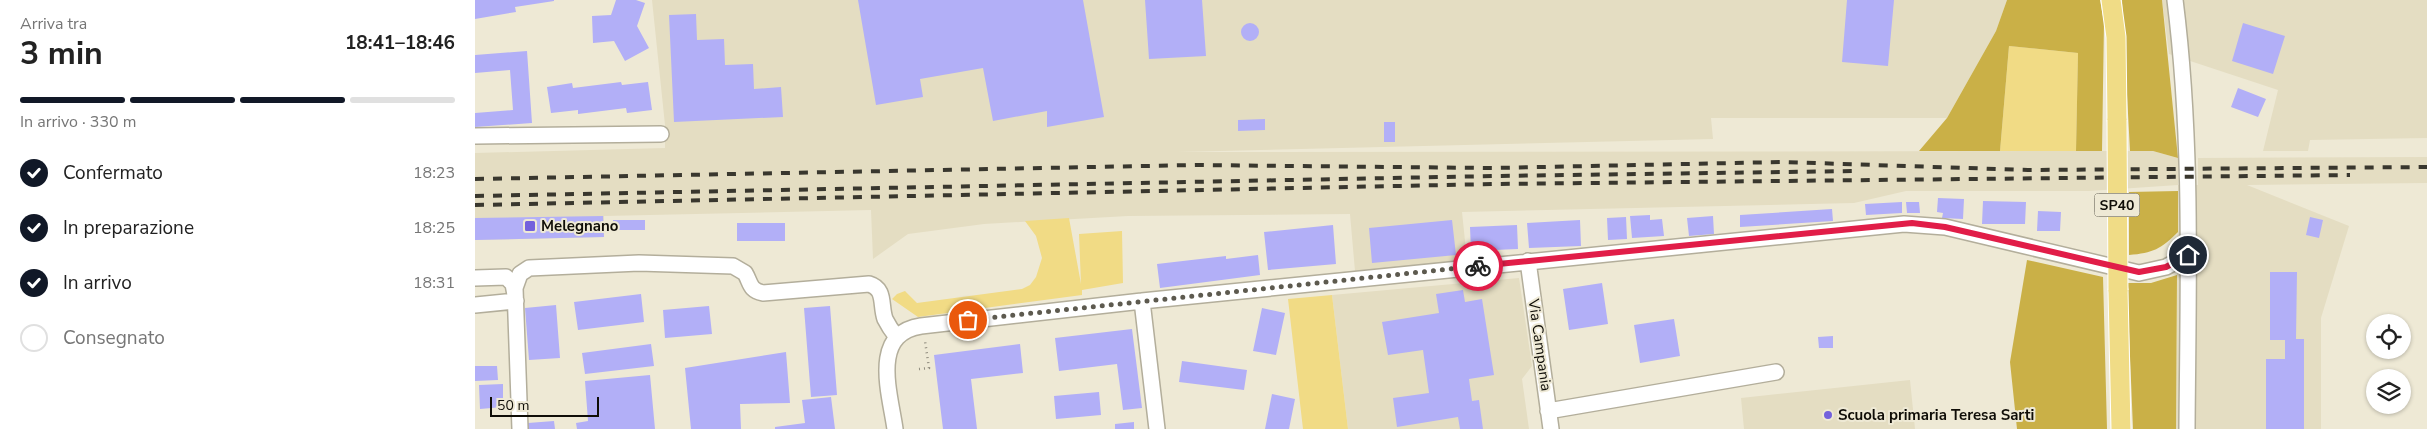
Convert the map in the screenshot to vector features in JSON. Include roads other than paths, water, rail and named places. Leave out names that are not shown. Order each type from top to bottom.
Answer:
[{"type":"main road","name":"SP40","points":[[2111,0],[2116,37],[2121,429]]},
{"type":"street","points":[[2175,0],[2185,97],[2188,255],[2187,429]]},
{"type":"street","points":[[475,136],[661,134]]},
{"type":"street","points":[[895,429],[887,368],[889,351],[896,336],[905,330],[921,326],[1142,300],[1912,223],[1945,227],[2139,272],[2166,267],[2188,255]]},
{"type":"street","name":"Via Campania","points":[[1529,261],[1551,429]]},
{"type":"street","points":[[520,429],[516,284],[525,269],[633,263],[733,266],[745,273],[749,284],[754,290],[763,293],[865,284],[876,287],[882,297],[885,317],[896,336]]},
{"type":"street","points":[[475,278],[499,276],[509,279],[513,284],[516,302]]},
{"type":"street","points":[[1142,300],[1157,429]]},
{"type":"street","points":[[475,305],[516,302]]},
{"type":"street","points":[[1549,411],[1776,372]]},
{"type":"railway","points":[[475,179],[1196,165],[1492,168],[1783,162],[2028,170],[2427,167]]},
{"type":"railway","points":[[475,196],[1493,176],[1854,171]]},
{"type":"railway","points":[[475,205],[1493,184],[2350,175]]},
{"type":"place","name":"Melegnano","points":[[530,226]]},
{"type":"place","name":"Scuola primaria Teresa Sarti","points":[[1828,415]]}]
